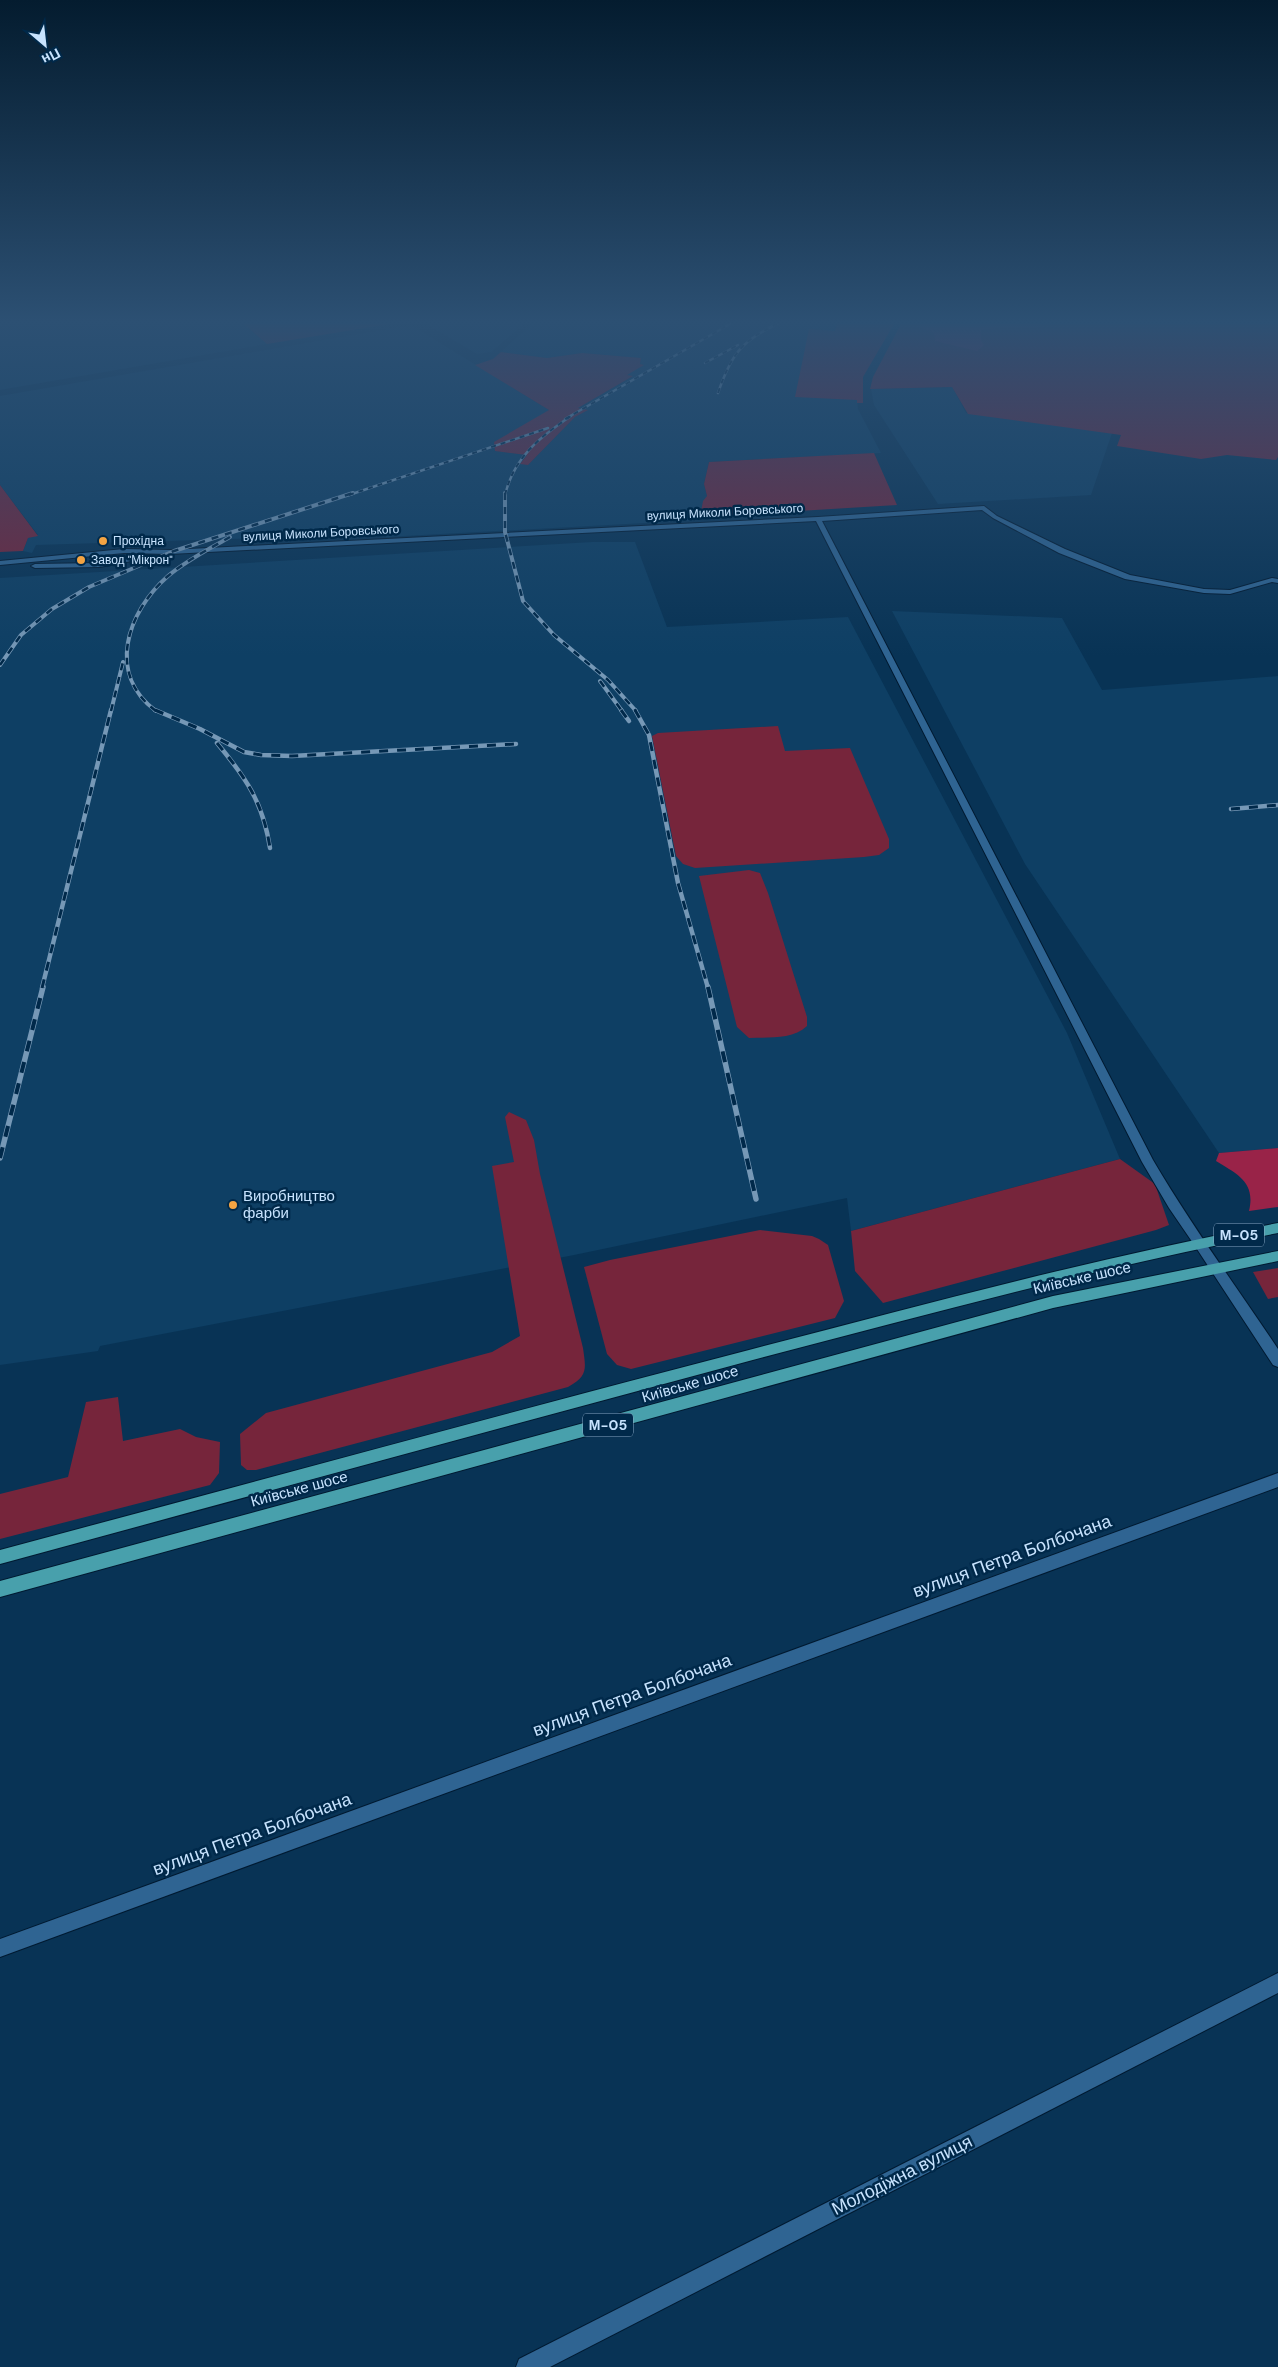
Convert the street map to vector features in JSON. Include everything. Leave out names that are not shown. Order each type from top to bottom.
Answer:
[{"type":"main road","name":"М-05","points":[[0,1557],[608,1392],[1074,1270],[1200,1242],[1278,1228]]},
{"type":"main road","name":"М-05","points":[[1217,1267],[1278,1256]]},
{"type":"main road","name":"Київське шосе","points":[[0,1589],[1052,1302],[1217,1267]]},
{"type":"street","name":"вулиця Миколи Боровського","points":[[0,564],[97,553],[154,553],[818,519],[984,508],[995,517],[1062,551],[1128,577],[1204,591],[1230,592],[1272,580],[1278,581]]},
{"type":"street","points":[[818,519],[1078,1029],[1148,1162],[1173,1205],[1217,1267],[1278,1362]]},
{"type":"street","points":[[92,566],[106,561],[106,556],[97,553]]},
{"type":"street","name":"вулиця Миколи Боровського","points":[[0,564],[92,566],[117,563],[154,553]]},
{"type":"street","points":[[76,555],[67,559],[67,563],[76,567]]},
{"type":"street","name":"вулиця Петра Болбочана","points":[[0,1948],[1278,1480]]},
{"type":"street","name":"Молодіжна вулиця","points":[[527,2367],[1278,1983]]},
{"type":"shaded area","points":[[0,434],[517,434],[496,451],[527,455],[521,463],[528,465],[558,434],[871,434],[881,453],[709,462],[704,484],[707,496],[700,520],[386,537],[388,534],[36,545],[32,553],[23,551],[28,538],[38,535],[0,485]]},
{"type":"shaded area","points":[[507,434],[558,434],[528,465],[520,464],[527,455],[495,451],[494,442]]},
{"type":"shaded area","points":[[893,434],[1112,434],[1091,495],[938,504]]},
{"type":"shaded area","points":[[1117,434],[1278,434],[1278,457],[1276,460],[1227,455],[1201,459],[1117,446],[1121,435]]},
{"type":"shaded area","points":[[874,453],[897,505],[700,517],[703,501],[707,496],[704,484],[709,462]]},
{"type":"shaded area","points":[[0,485],[38,536],[28,538],[23,551],[0,552]]},
{"type":"shaded area","points":[[592,542],[635,542],[667,627],[848,617],[1067,1033],[1120,1159],[851,1231],[847,1198],[574,1255],[100,1346],[98,1351],[0,1365],[0,578]]},
{"type":"shaded area","points":[[892,611],[1062,618],[1102,690],[1278,676],[1278,1148],[1219,1153],[1025,864]]},
{"type":"shaded area","points":[[778,726],[785,751],[850,748],[889,839],[889,848],[879,855],[864,857],[695,868],[683,864],[676,856],[652,736],[658,733]]},
{"type":"shaded area","points":[[749,870],[760,873],[768,893],[807,1017],[807,1026],[787,1036],[749,1038],[737,1027],[699,876]]},
{"type":"shaded area","points":[[509,1112],[526,1120],[534,1140],[540,1174],[583,1348],[585,1367],[582,1375],[575,1383],[568,1387],[256,1470],[247,1470],[241,1465],[240,1434],[266,1413],[492,1352],[520,1336],[492,1166],[514,1162],[505,1117]]},
{"type":"shaded area","points":[[1278,1148],[1278,1207],[1249,1211],[1250,1193],[1247,1186],[1238,1175],[1216,1161],[1219,1153]]},
{"type":"shaded area","points":[[1120,1159],[1155,1184],[1169,1225],[883,1303],[855,1271],[851,1231]]},
{"type":"shaded area","points":[[760,1230],[812,1236],[828,1245],[844,1301],[835,1318],[631,1369],[617,1365],[607,1354],[584,1267],[610,1260]]},
{"type":"shaded area","points":[[1278,1268],[1278,1297],[1268,1299],[1253,1272]]},
{"type":"shaded area","points":[[118,1397],[123,1441],[180,1429],[196,1437],[220,1442],[219,1473],[210,1485],[0,1539],[0,1494],[68,1477],[86,1402]]},
{"type":"railway","points":[[349,495],[529,434]]},
{"type":"railway","points":[[505,495],[509,482],[522,459],[546,434]]},
{"type":"railway","points":[[0,665],[21,635],[52,609],[89,587],[174,551],[353,493]]},
{"type":"railway","points":[[505,495],[505,532],[523,601],[554,635],[608,680],[636,711]]},
{"type":"railway","points":[[156,711],[140,696],[131,679],[127,662],[128,643],[133,625],[142,607],[168,576],[190,560],[230,537]]},
{"type":"railway","points":[[111,711],[123,662]]},
{"type":"railway","points":[[600,681],[622,711]]},
{"type":"railway","points":[[42,988],[111,710]]},
{"type":"railway","points":[[155,710],[200,729],[244,752],[261,755],[292,756],[516,744]]},
{"type":"railway","points":[[621,710],[629,721]]},
{"type":"railway","points":[[635,710],[649,735],[678,883],[708,988]]},
{"type":"railway","points":[[217,743],[252,791],[263,817],[270,848]]},
{"type":"railway","points":[[1231,809],[1278,805]]},
{"type":"railway","points":[[0,1158],[43,987]]},
{"type":"railway","points":[[708,987],[756,1199]]},
{"type":"place","name":"Прохідна","points":[[103,541]]},
{"type":"place","name":"Завод \"Мікрон\"","points":[[81,560]]},
{"type":"place","name":"Виробництво фарби","points":[[233,1205]]}]
